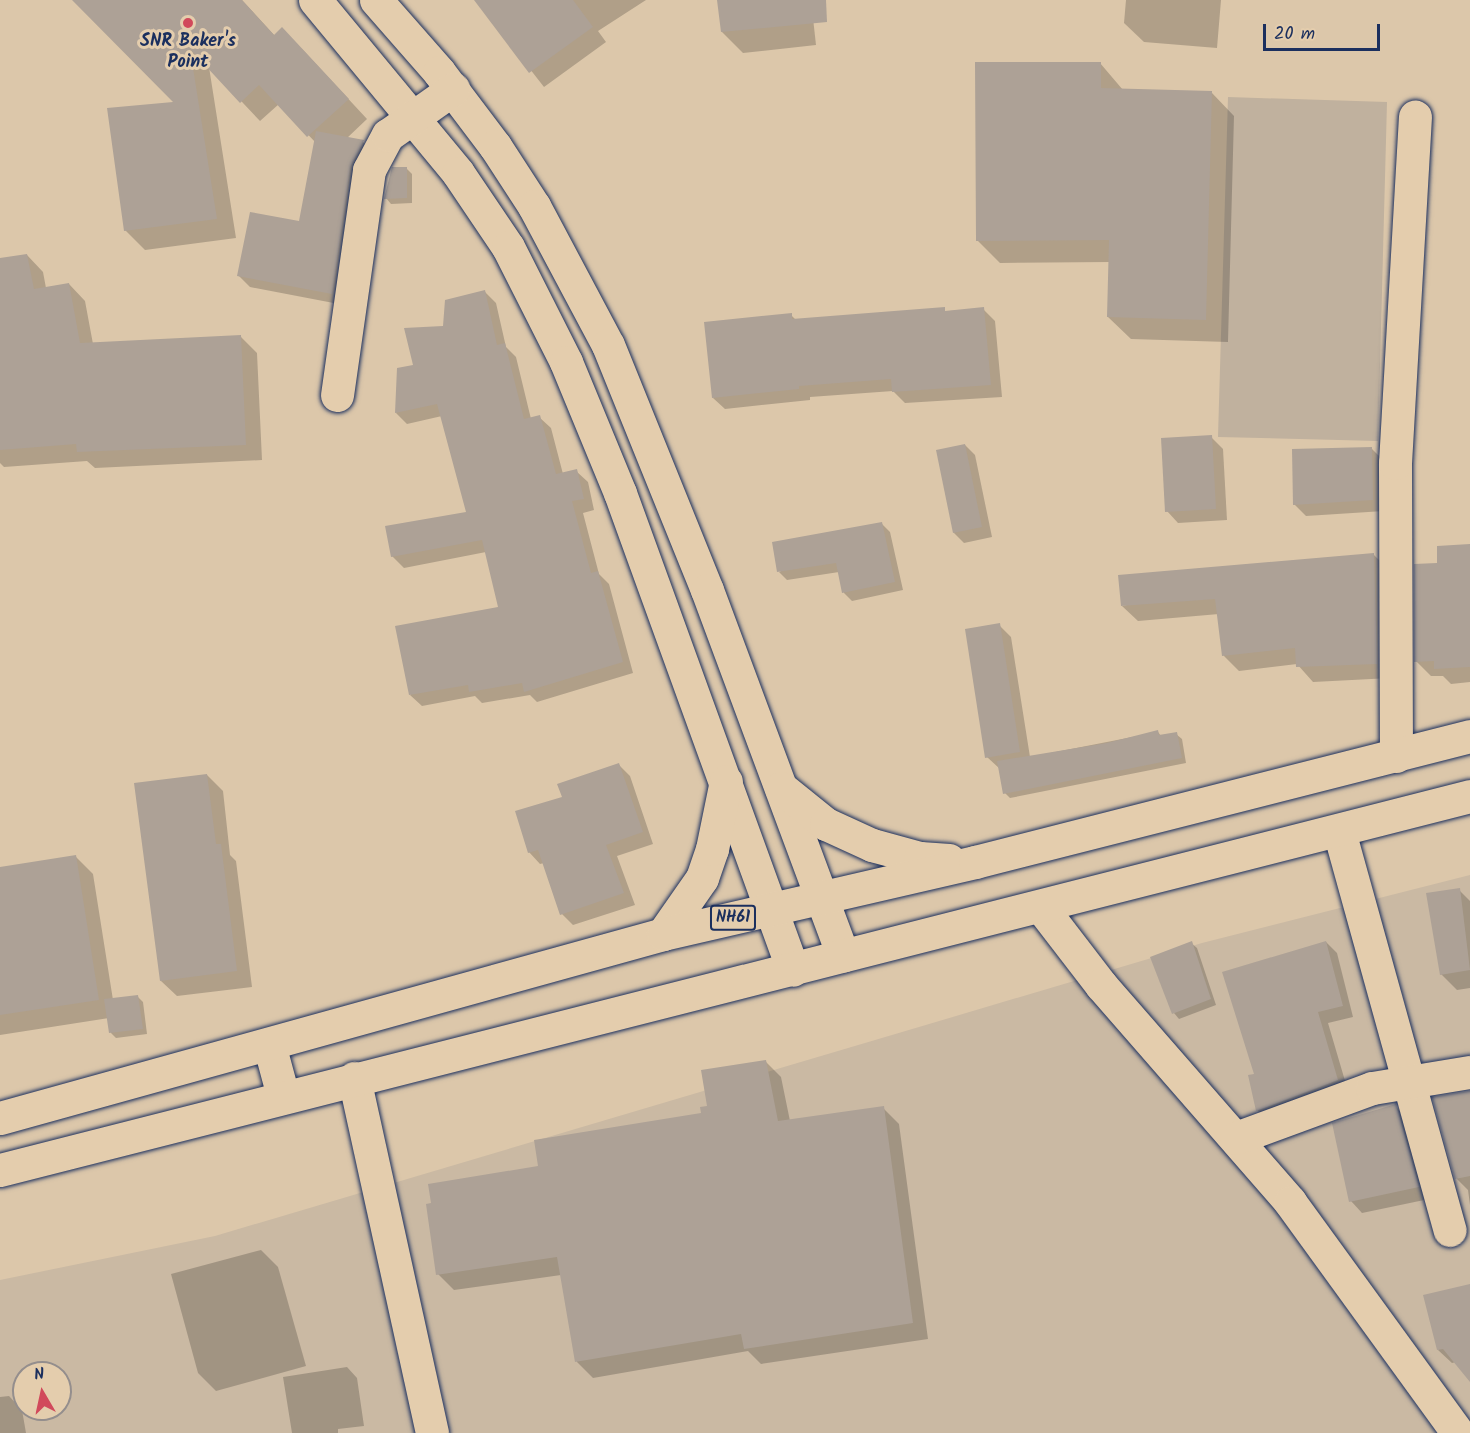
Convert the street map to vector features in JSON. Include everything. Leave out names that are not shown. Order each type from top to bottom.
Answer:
[{"type":"main road","points":[[315,0],[413,115],[458,173],[508,248],[566,362],[620,493],[793,969]]},
{"type":"main road","points":[[376,0],[453,89],[534,206],[608,345],[781,788],[843,955]]},
{"type":"main road","points":[[337,395],[369,170],[388,135],[413,115],[453,89]]},
{"type":"main road","points":[[1396,756],[1395,463],[1415,117]]},
{"type":"main road","points":[[566,362],[608,345]]},
{"type":"main road","name":"NH61","points":[[0,1118],[663,934],[823,899],[975,862],[1470,736]]},
{"type":"main road","points":[[663,934],[702,878],[712,849],[726,781]]},
{"type":"main road","points":[[781,788],[826,824],[872,845],[920,858],[975,862]]},
{"type":"main road","points":[[0,1170],[283,1096],[1041,907],[1470,796]]},
{"type":"main road","points":[[1339,831],[1450,1230]]},
{"type":"main road","points":[[1041,907],[1101,985],[1290,1202],[1458,1433]]},
{"type":"main road","points":[[269,1044],[283,1096]]},
{"type":"main road","points":[[1236,1138],[1333,1099],[1408,1080],[1470,1072]]},
{"type":"main road","points":[[354,1078],[432,1433]]},
{"type":"shaded area","points":[[1228,97],[1387,102],[1378,441],[1218,437]]},
{"type":"shaded area","points":[[1470,875],[1470,1433],[0,1433],[0,1280],[215,1236],[1202,943]]},
{"type":"building","points":[[72,0],[242,0],[274,35],[282,27],[349,99],[307,137],[259,85],[240,103],[190,49],[217,219],[124,231],[107,108],[173,102]]},
{"type":"building","points":[[474,0],[573,0],[593,27],[529,73]]},
{"type":"building","points":[[717,0],[826,0],[827,22],[721,32]]},
{"type":"building","points":[[975,62],[1101,62],[1101,88],[1212,91],[1206,320],[1107,317],[1109,240],[976,241]]},
{"type":"building","points":[[316,131],[364,140],[350,167],[332,294],[237,276],[250,212],[299,221]]},
{"type":"building","points":[[392,167],[407,167],[407,198],[384,199]]},
{"type":"building","points":[[27,254],[34,289],[69,283],[80,343],[241,335],[246,445],[77,452],[76,444],[0,450],[0,258]]},
{"type":"building","points":[[485,290],[497,345],[505,343],[524,419],[540,415],[556,474],[577,469],[584,499],[572,501],[591,573],[598,571],[623,662],[524,692],[522,683],[469,692],[468,685],[409,695],[395,626],[498,607],[482,540],[391,557],[385,526],[466,512],[437,404],[395,413],[397,368],[413,365],[404,328],[443,326],[445,300]]},
{"type":"building","points":[[945,307],[945,311],[984,307],[991,385],[892,392],[891,379],[799,386],[799,389],[712,398],[704,322],[792,313],[792,319]]},
{"type":"building","points":[[1212,435],[1216,509],[1165,512],[1161,438]]},
{"type":"building","points":[[965,444],[982,527],[953,533],[936,450]]},
{"type":"building","points":[[1372,447],[1373,500],[1293,505],[1292,449]]},
{"type":"building","points":[[882,522],[895,582],[842,593],[836,563],[777,572],[772,542]]},
{"type":"building","points":[[1470,544],[1470,667],[1434,669],[1434,661],[1414,662],[1414,564],[1437,563],[1437,546]]},
{"type":"building","points":[[1374,553],[1377,664],[1296,667],[1295,648],[1222,656],[1215,599],[1121,606],[1118,575]]},
{"type":"building","points":[[1000,623],[1020,752],[985,758],[965,629]]},
{"type":"building","points":[[1158,730],[1159,735],[1177,732],[1182,758],[1003,794],[997,761],[1107,743]]},
{"type":"building","points":[[619,763],[643,832],[606,845],[624,893],[560,915],[538,850],[528,853],[515,811],[562,797],[557,784]]},
{"type":"building","points":[[207,774],[216,844],[221,844],[237,971],[160,981],[134,783]]},
{"type":"building","points":[[76,855],[99,1000],[0,1015],[0,867]]},
{"type":"building","points":[[1460,888],[1470,970],[1440,975],[1426,893]]},
{"type":"building","points":[[1192,941],[1211,999],[1172,1014],[1150,957]]},
{"type":"building","points":[[1326,941],[1343,1006],[1318,1012],[1338,1080],[1256,1111],[1248,1075],[1254,1074],[1222,972]]},
{"type":"building","points":[[138,995],[143,1029],[109,1033],[104,999]]},
{"type":"building","points":[[766,1060],[778,1121],[884,1106],[913,1323],[744,1349],[741,1334],[575,1362],[557,1257],[436,1275],[426,1204],[431,1203],[428,1184],[538,1166],[534,1140],[701,1113],[700,1107],[707,1106],[701,1070]]},
{"type":"building","points":[[1470,1091],[1470,1176],[1455,1179],[1432,1097]]},
{"type":"building","points":[[1396,1104],[1419,1187],[1349,1202],[1332,1123]]},
{"type":"building","points":[[1470,1284],[1470,1382],[1443,1349],[1437,1350],[1423,1295]]},
{"type":"place","name":"SNR Baker's Point","points":[[188,23]]}]
